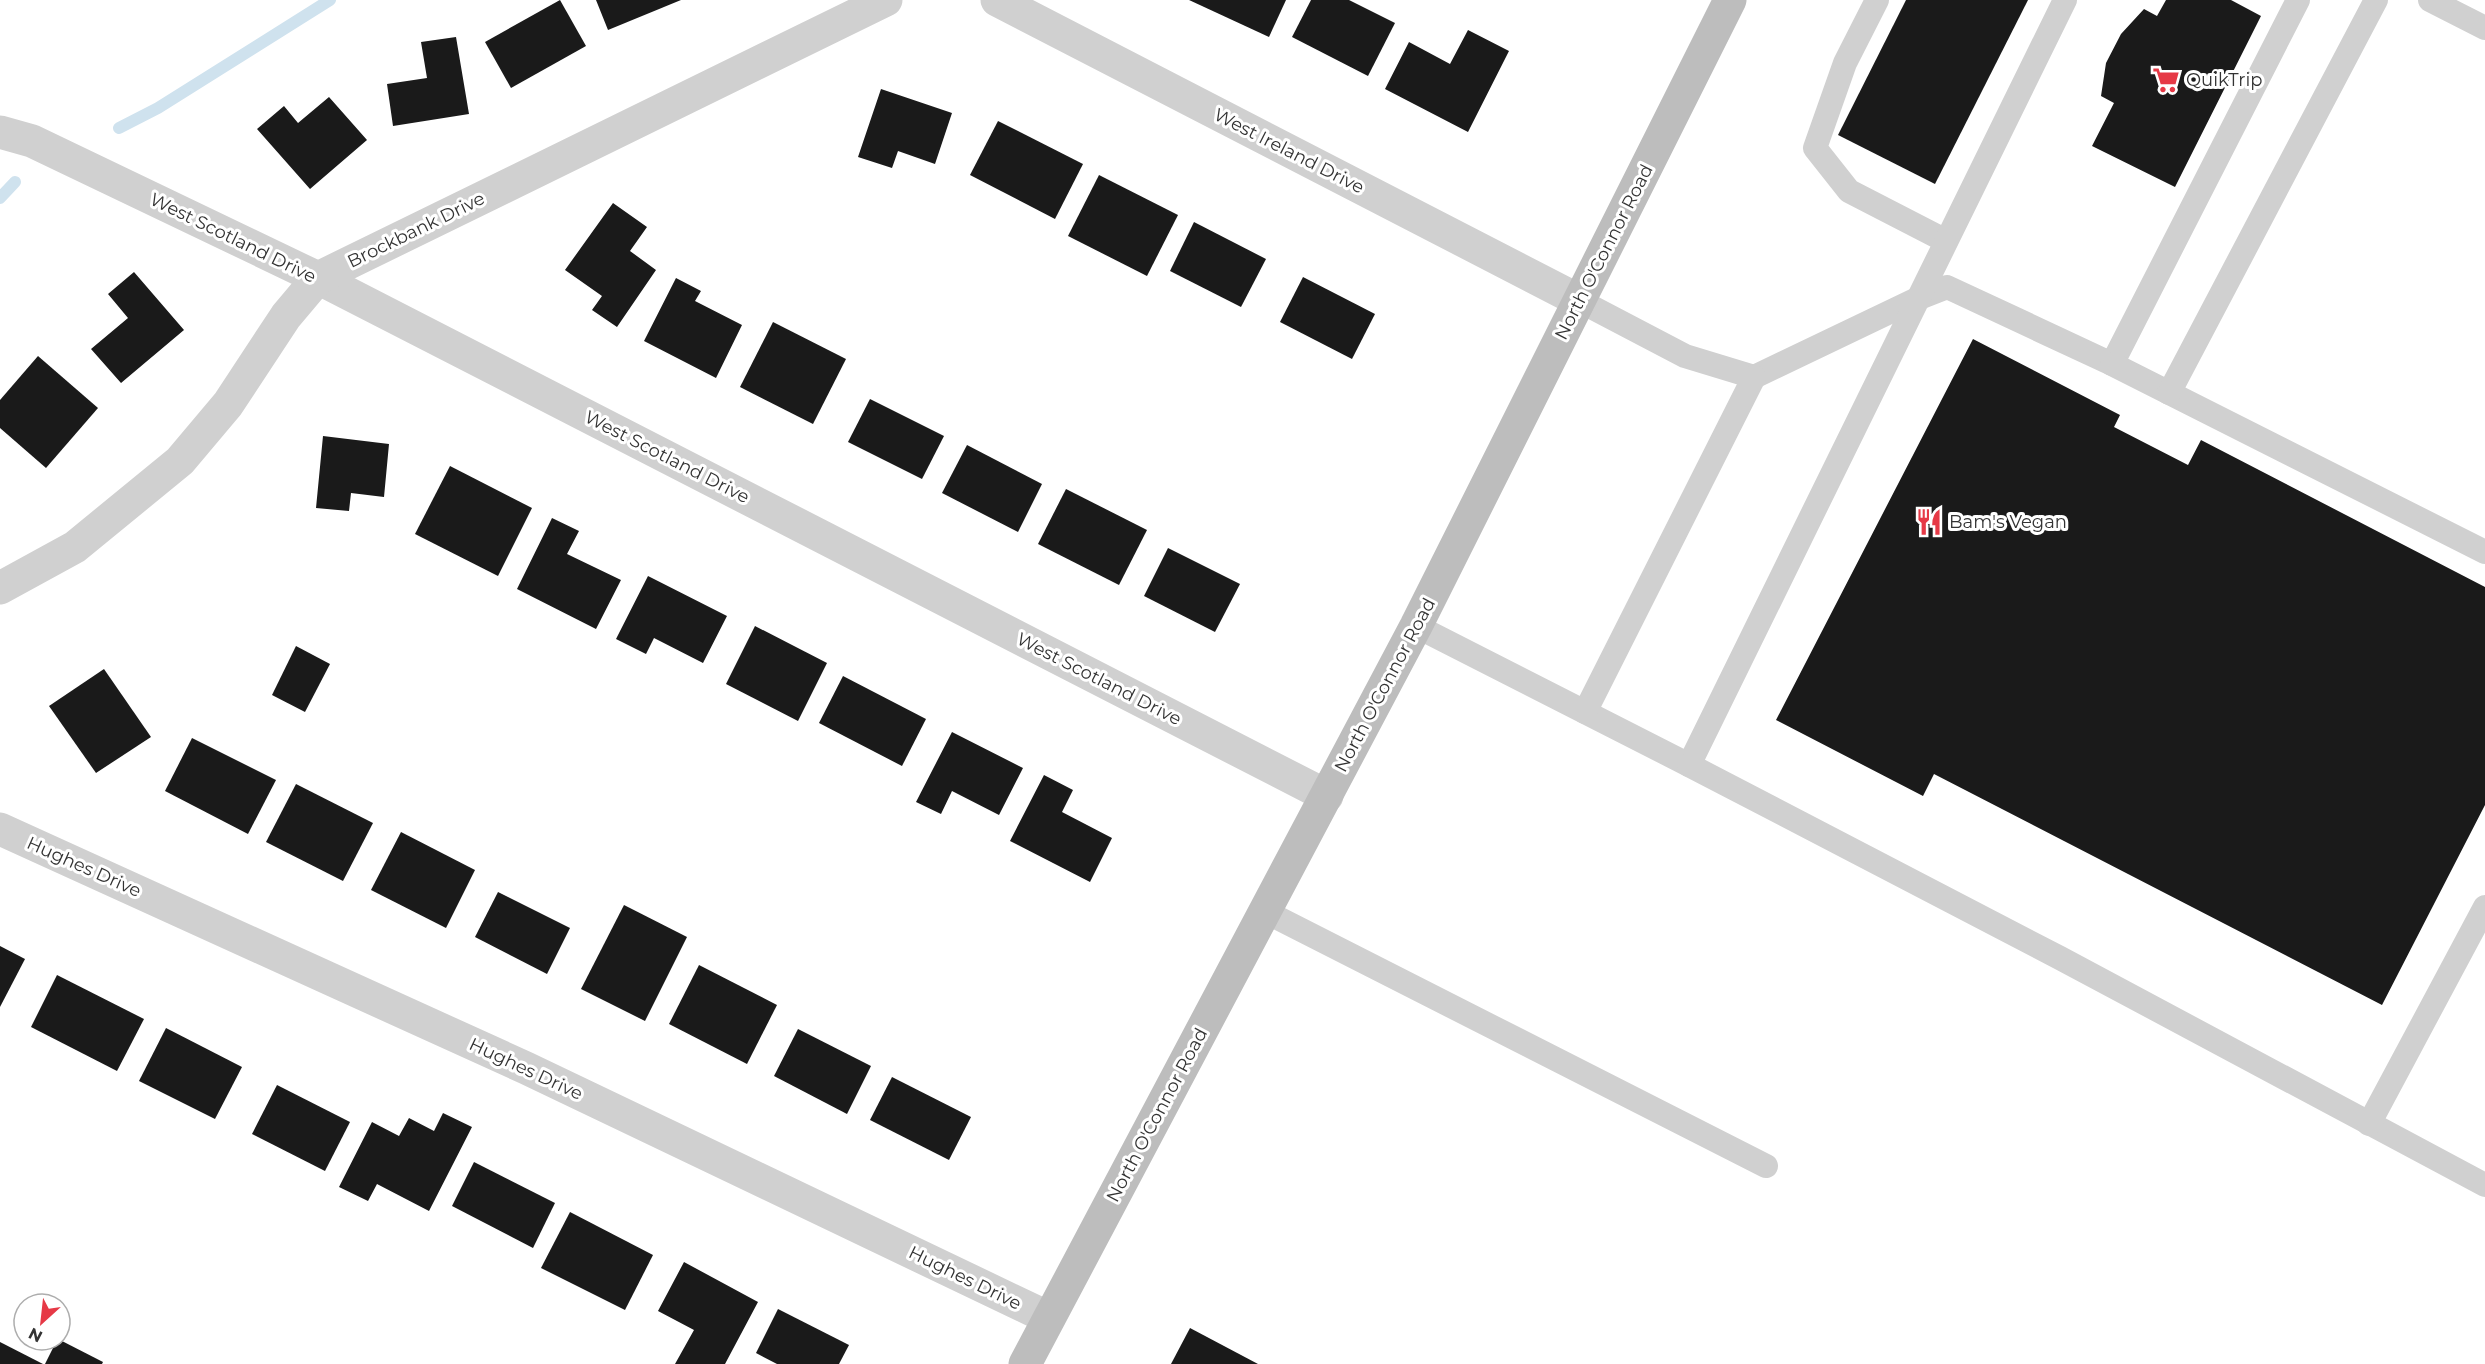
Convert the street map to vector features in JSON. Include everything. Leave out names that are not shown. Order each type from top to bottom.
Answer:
[{"type":"main road","name":"North O'Connor Road","points":[[1025,1364],[1416,626],[1730,0]]},
{"type":"street","name":"Brockbank Drive","points":[[0,588],[75,547],[180,461],[228,404],[286,316],[318,278],[886,0]]},
{"type":"street","name":"West Ireland Drive","points":[[998,0],[1580,301]]},
{"type":"street","name":"West Scotland Drive","points":[[0,132],[32,141],[318,278],[1327,796]]},
{"type":"street","name":"Hughes Drive","points":[[0,829],[526,1068],[1049,1318]]},
{"type":"lane","points":[[1877,0],[1845,63],[1815,148],[1849,191],[1946,241]]},
{"type":"lane","points":[[1689,765],[2065,0]]},
{"type":"lane","points":[[2112,364],[2298,0]]},
{"type":"lane","points":[[2169,393],[2376,0]]},
{"type":"lane","points":[[2430,0],[2485,28]]},
{"type":"lane","points":[[1585,712],[1754,377],[1919,298],[1947,287],[2112,364],[2485,552]]},
{"type":"lane","points":[[1580,301],[1685,356],[1754,377]]},
{"type":"lane","points":[[1416,626],[1689,765],[2070,964],[2485,1185]]},
{"type":"lane","points":[[2369,1124],[2485,907]]},
{"type":"lane","points":[[1266,912],[1766,1166]]},
{"type":"building","points":[[560,0],[586,46],[511,88],[485,42]]},
{"type":"building","points":[[596,0],[681,0],[608,30]]},
{"type":"building","points":[[1189,0],[1286,0],[1269,37]]},
{"type":"building","points":[[1311,0],[1349,0],[1395,23],[1368,76],[1292,37]]},
{"type":"building","points":[[1906,0],[2028,0],[1935,184],[1838,135]]},
{"type":"building","name":"QuikTrip","points":[[2166,0],[2231,0],[2261,16],[2175,187],[2092,146],[2114,103],[2101,96],[2106,63],[2121,34],[2144,9],[2157,16]]},
{"type":"building","points":[[1468,30],[1509,51],[1468,132],[1385,89],[1409,42],[1450,64]]},
{"type":"building","points":[[456,37],[469,114],[393,126],[387,84],[427,78],[421,42]]},
{"type":"building","points":[[881,89],[952,113],[935,164],[898,151],[892,168],[858,157]]},
{"type":"building","points":[[329,97],[367,140],[310,189],[257,129],[284,106],[298,123]]},
{"type":"building","points":[[998,121],[1083,164],[1055,219],[970,175]]},
{"type":"building","points":[[1099,175],[1178,215],[1147,276],[1068,236]]},
{"type":"building","points":[[613,203],[647,227],[630,251],[656,270],[617,327],[592,310],[602,296],[565,270]]},
{"type":"building","points":[[1194,222],[1266,259],[1241,307],[1170,271]]},
{"type":"building","points":[[134,272],[184,330],[121,383],[91,349],[128,318],[108,294]]},
{"type":"building","points":[[1303,277],[1375,314],[1352,359],[1280,322]]},
{"type":"building","points":[[676,278],[701,291],[695,301],[742,325],[716,378],[644,341]]},
{"type":"building","points":[[773,322],[846,359],[813,424],[740,387]]},
{"type":"building","points":[[1973,339],[2120,415],[2114,427],[2188,465],[2201,440],[2485,587],[2485,805],[2382,1005],[1934,774],[1923,796],[1776,720]]},
{"type":"building","points":[[38,356],[98,408],[46,468],[0,428],[0,400]]},
{"type":"building","points":[[870,399],[944,436],[922,479],[848,442]]},
{"type":"building","points":[[323,436],[389,444],[384,497],[351,493],[349,511],[316,508]]},
{"type":"building","points":[[967,445],[1042,484],[1018,532],[942,493]]},
{"type":"building","points":[[450,466],[532,508],[498,576],[415,534]]},
{"type":"building","points":[[1066,489],[1147,530],[1119,585],[1038,544]]},
{"type":"building","points":[[552,518],[579,531],[567,554],[621,580],[596,629],[517,589]]},
{"type":"building","points":[[1168,548],[1240,584],[1215,632],[1144,596]]},
{"type":"building","points":[[648,576],[727,616],[703,663],[654,638],[646,654],[616,639]]},
{"type":"building","points":[[755,626],[827,663],[798,721],[726,684]]},
{"type":"building","points":[[296,646],[330,664],[305,712],[272,695]]},
{"type":"building","points":[[104,669],[151,737],[96,773],[49,706]]},
{"type":"building","points":[[843,676],[926,719],[902,766],[819,723]]},
{"type":"building","points":[[952,732],[1023,768],[999,815],[952,791],[941,814],[916,802]]},
{"type":"building","points":[[192,738],[276,780],[248,834],[165,791]]},
{"type":"building","points":[[1044,775],[1073,790],[1062,812],[1112,838],[1090,882],[1010,841]]},
{"type":"building","points":[[296,784],[373,823],[343,881],[266,842]]},
{"type":"building","points":[[401,832],[475,870],[446,928],[371,890]]},
{"type":"building","points":[[498,892],[570,928],[547,974],[475,937]]},
{"type":"building","points":[[624,905],[687,937],[645,1021],[581,989]]},
{"type":"building","points":[[0,946],[25,959],[0,1007]]},
{"type":"building","points":[[699,965],[777,1005],[747,1064],[669,1024]]},
{"type":"building","points":[[57,975],[144,1019],[117,1071],[31,1027]]},
{"type":"building","points":[[166,1028],[242,1067],[215,1119],[139,1081]]},
{"type":"building","points":[[798,1029],[871,1066],[847,1114],[774,1076]]},
{"type":"building","points":[[892,1077],[971,1117],[949,1160],[870,1120]]},
{"type":"building","points":[[277,1085],[350,1122],[325,1171],[252,1134]]},
{"type":"building","points":[[443,1113],[472,1127],[429,1211],[377,1184],[368,1201],[339,1187],[372,1122],[399,1136],[409,1118],[434,1131]]},
{"type":"building","points":[[474,1162],[555,1203],[533,1248],[452,1206]]},
{"type":"building","points":[[570,1212],[653,1255],[625,1310],[541,1268]]},
{"type":"building","points":[[684,1262],[758,1302],[725,1364],[675,1364],[694,1330],[658,1311]]},
{"type":"building","points":[[778,1309],[849,1345],[839,1364],[777,1364],[756,1353]]},
{"type":"building","points":[[1190,1328],[1258,1364],[1171,1364]]},
{"type":"building","points":[[0,1342],[12,1348],[12,1352],[20,1352],[43,1364],[0,1364]]},
{"type":"building","points":[[72,1346],[103,1362],[102,1364],[45,1364],[51,1352],[72,1352]]},
{"type":"waterway","points":[[119,128],[158,108],[330,0]]},
{"type":"waterway","points":[[0,198],[15,182]]},
{"type":"place","name":"QuikTrip","points":[[2166,80]]},
{"type":"place","name":"Bam's Vegan","points":[[1929,522]]}]
